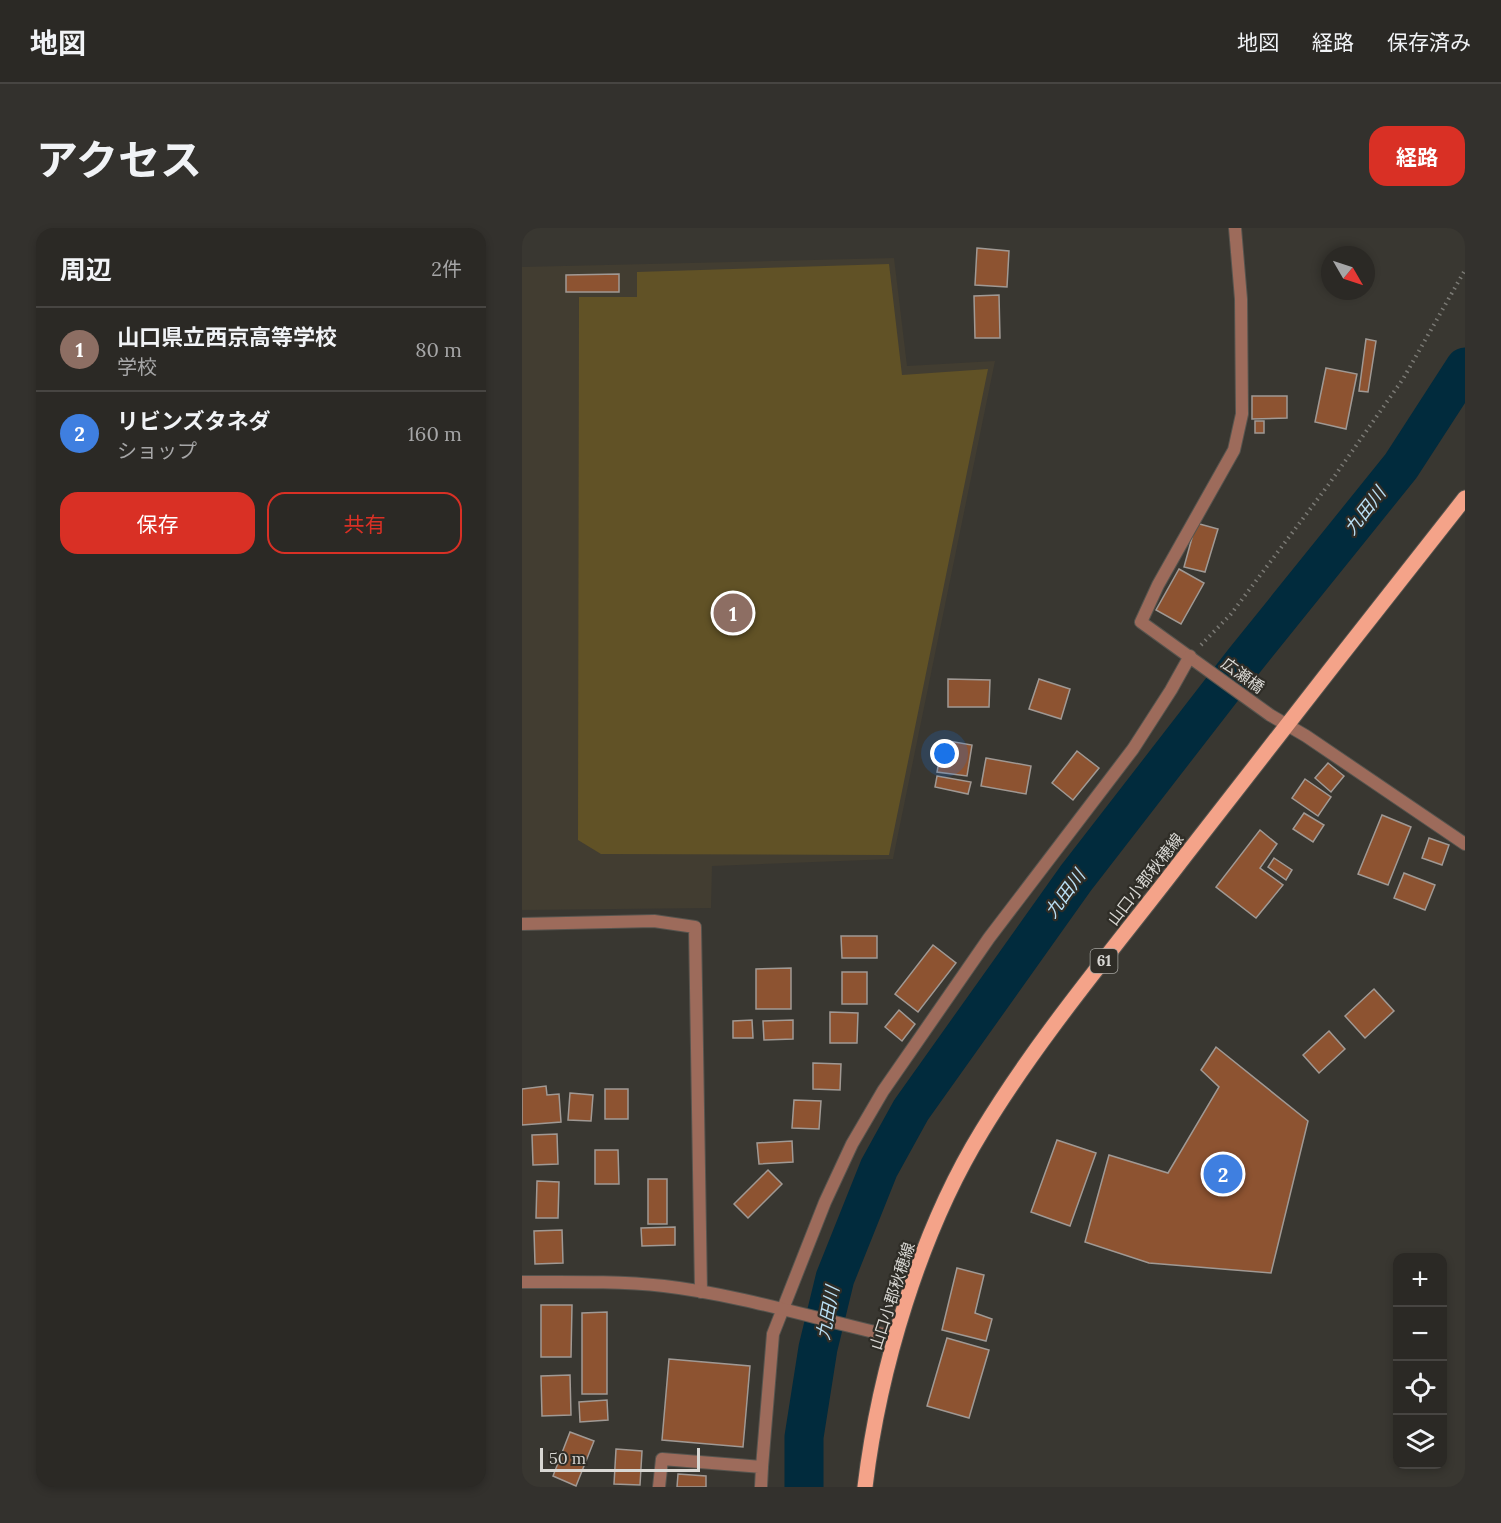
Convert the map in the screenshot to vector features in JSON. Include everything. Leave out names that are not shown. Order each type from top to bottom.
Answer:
[{"type":"main road","name":"山口小郡秋穂線","points":[[865,1487],[877,1409],[912,1286],[946,1199],[981,1132],[1029,1059],[1287,724],[1465,498]]},
{"type":"street","name":"広瀬橋","points":[[1235,231],[1241,299],[1242,414],[1234,450],[1158,585],[1141,622],[1270,715],[1287,724],[1465,843]]},
{"type":"street","points":[[761,1487],[773,1334],[784,1311],[825,1202],[852,1144],[883,1091],[989,938],[1133,749],[1193,659]]},
{"type":"street","points":[[522,924],[654,921],[695,927],[701,1292]]},
{"type":"street","points":[[522,1282],[640,1285],[701,1292],[896,1337]]},
{"type":"street","points":[[658,1487],[662,1459],[762,1467]]},
{"type":"path","points":[[1193,659],[1231,614],[1329,484],[1403,379],[1465,270]]},
{"type":"shaded area","points":[[894,258],[907,366],[995,361],[893,859],[712,866],[711,908],[522,910],[522,267]]},
{"type":"shaded area","points":[[889,264],[902,375],[988,369],[889,855],[601,854],[578,840],[579,297],[637,297],[637,272]]},
{"type":"building","points":[[977,248],[1009,251],[1007,287],[975,285]]},
{"type":"building","points":[[619,274],[619,292],[566,292],[566,275]]},
{"type":"building","points":[[999,295],[1000,338],[975,338],[974,296]]},
{"type":"building","points":[[1366,339],[1376,341],[1368,392],[1359,391]]},
{"type":"building","points":[[1326,368],[1357,374],[1346,429],[1315,422]]},
{"type":"building","points":[[1252,396],[1287,396],[1287,418],[1252,419]]},
{"type":"building","points":[[1255,421],[1264,421],[1264,433],[1255,433]]},
{"type":"building","points":[[1196,523],[1218,529],[1205,572],[1184,567]]},
{"type":"building","points":[[1179,569],[1204,583],[1181,624],[1156,610]]},
{"type":"building","points":[[948,679],[990,680],[989,707],[948,707]]},
{"type":"building","points":[[1039,679],[1070,689],[1061,719],[1029,709]]},
{"type":"building","points":[[943,740],[972,745],[967,776],[937,772]]},
{"type":"building","points":[[1077,751],[1099,768],[1073,800],[1052,783]]},
{"type":"building","points":[[986,758],[1031,766],[1026,794],[981,786]]},
{"type":"building","points":[[1328,763],[1344,776],[1331,792],[1315,778]]},
{"type":"building","points":[[937,776],[971,782],[968,794],[935,787]]},
{"type":"building","points":[[1305,779],[1331,797],[1318,816],[1292,798]]},
{"type":"building","points":[[1304,813],[1324,825],[1313,842],[1293,829]]},
{"type":"building","points":[[1382,815],[1411,827],[1388,885],[1358,874]]},
{"type":"building","points":[[1260,830],[1277,844],[1260,868],[1283,885],[1256,918],[1216,887]]},
{"type":"building","points":[[1429,838],[1449,845],[1442,865],[1422,858]]},
{"type":"building","points":[[1274,858],[1292,870],[1286,880],[1268,867]]},
{"type":"building","points":[[1404,873],[1435,885],[1425,910],[1394,898]]},
{"type":"building","points":[[841,936],[877,936],[877,958],[842,958]]},
{"type":"building","points":[[933,945],[956,963],[918,1012],[895,994]]},
{"type":"building","points":[[791,968],[791,1009],[756,1009],[756,969]]},
{"type":"building","points":[[842,972],[867,972],[867,1004],[842,1004]]},
{"type":"building","points":[[1374,989],[1394,1011],[1365,1038],[1345,1016]]},
{"type":"building","points":[[899,1010],[915,1024],[902,1041],[885,1027]]},
{"type":"building","points":[[830,1012],[858,1013],[857,1043],[830,1043]]},
{"type":"building","points":[[752,1020],[753,1038],[733,1038],[733,1021]]},
{"type":"building","points":[[793,1020],[793,1039],[764,1040],[763,1021]]},
{"type":"building","points":[[1329,1031],[1345,1049],[1319,1073],[1303,1055]]},
{"type":"building","points":[[1216,1047],[1308,1121],[1271,1273],[1149,1263],[1085,1242],[1109,1155],[1168,1173],[1219,1087],[1201,1070]]},
{"type":"building","points":[[813,1063],[841,1064],[840,1090],[813,1089]]},
{"type":"building","points":[[546,1086],[547,1095],[559,1094],[561,1122],[522,1125],[522,1089]]},
{"type":"building","points":[[605,1089],[628,1089],[628,1119],[605,1119]]},
{"type":"building","points":[[570,1093],[593,1095],[591,1121],[568,1120]]},
{"type":"building","points":[[794,1100],[821,1101],[819,1129],[792,1128]]},
{"type":"building","points":[[557,1134],[558,1164],[533,1165],[532,1135]]},
{"type":"building","points":[[1057,1140],[1096,1153],[1070,1226],[1031,1212]]},
{"type":"building","points":[[792,1141],[793,1162],[759,1164],[757,1143]]},
{"type":"building","points":[[595,1150],[618,1150],[619,1184],[595,1184]]},
{"type":"building","points":[[768,1170],[782,1184],[748,1218],[734,1204]]},
{"type":"building","points":[[648,1179],[667,1179],[667,1224],[648,1224]]},
{"type":"building","points":[[537,1181],[559,1182],[558,1218],[536,1218]]},
{"type":"building","points":[[675,1227],[675,1245],[642,1246],[641,1228]]},
{"type":"building","points":[[562,1230],[563,1263],[535,1264],[534,1231]]},
{"type":"building","points":[[957,1268],[984,1275],[975,1313],[992,1319],[986,1341],[942,1330]]},
{"type":"building","points":[[541,1305],[572,1305],[571,1357],[541,1357]]},
{"type":"building","points":[[607,1312],[607,1394],[582,1394],[582,1313]]},
{"type":"building","points":[[947,1338],[989,1350],[969,1418],[927,1406]]},
{"type":"building","points":[[669,1359],[750,1366],[743,1447],[662,1440]]},
{"type":"building","points":[[570,1375],[571,1415],[542,1416],[541,1376]]},
{"type":"building","points":[[607,1400],[608,1420],[580,1422],[579,1402]]},
{"type":"building","points":[[570,1432],[594,1441],[576,1486],[553,1476]]},
{"type":"building","points":[[616,1449],[642,1451],[640,1485],[614,1484]]},
{"type":"building","points":[[678,1474],[706,1476],[706,1487],[677,1487]]},
{"type":"waterway","name":"九田川","points":[[804,1487],[804,1437],[818,1348],[835,1278],[879,1168],[911,1110],[1076,878],[1244,661],[1401,466],[1465,367]]},
{"type":"place","name":"山口県立西京高等学校","points":[[733,613]]},
{"type":"place","name":"リビンズタネダ","points":[[1223,1174]]}]
